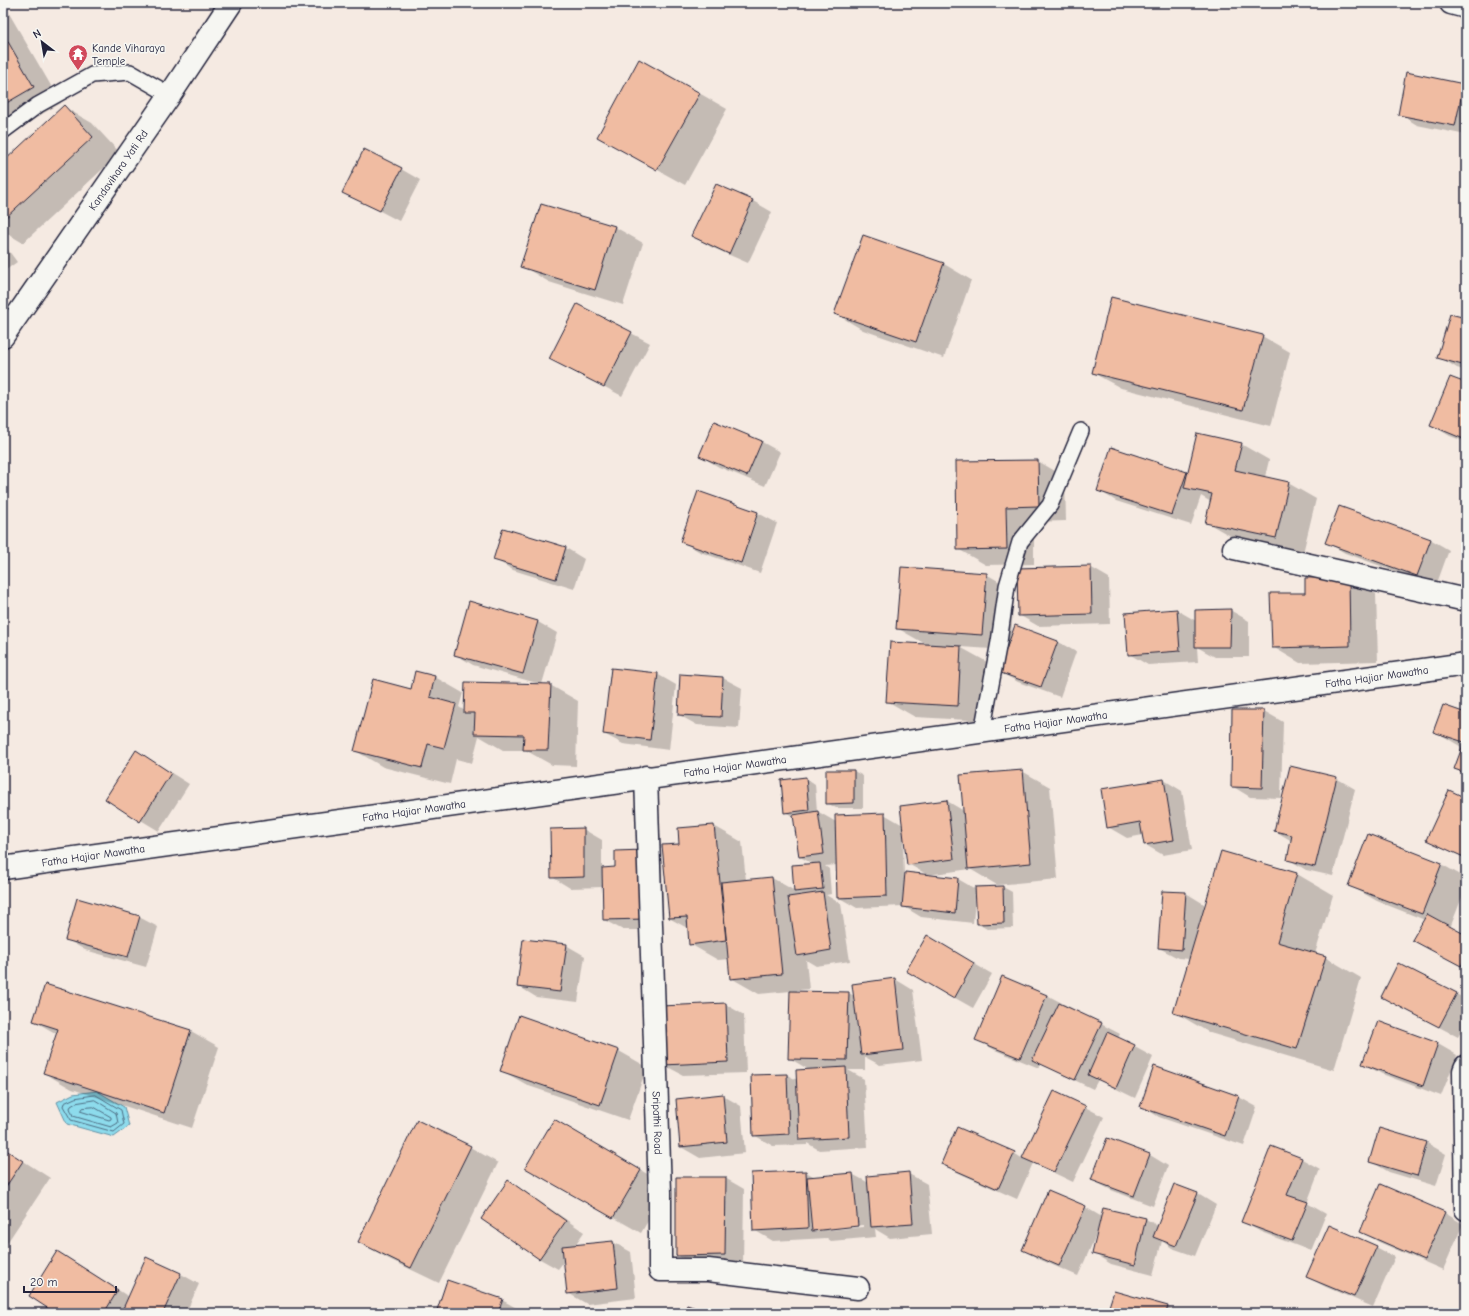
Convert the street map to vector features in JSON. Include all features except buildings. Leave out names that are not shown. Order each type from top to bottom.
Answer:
[{"type":"street","name":"Kandavihara Yati Rd","points":[[3,336],[170,95],[231,3]]},
{"type":"street","points":[[1450,3],[1466,7]]},
{"type":"street","points":[[1234,548],[1466,600]]},
{"type":"street","name":"Fatha Hajiar Mawatha","points":[[3,868],[646,777],[808,757],[1466,664]]},
{"type":"street","name":"Sripathi Road","points":[[646,777],[660,1192],[660,1270],[708,1270],[858,1288]]},
{"type":"street","points":[[1466,1066],[1464,1070],[1466,1209]]},
{"type":"lane","points":[[3,131],[38,105],[92,75],[130,72],[170,95]]},
{"type":"lane","points":[[982,732],[999,642],[1007,586],[1020,542],[1050,505],[1081,431]]},
{"type":"water","points":[[97,1091],[124,1107],[129,1126],[114,1137],[67,1124],[57,1102],[73,1094]]},
{"type":"place","name":"Kande Viharaya Temple","points":[[78,71]]}]
